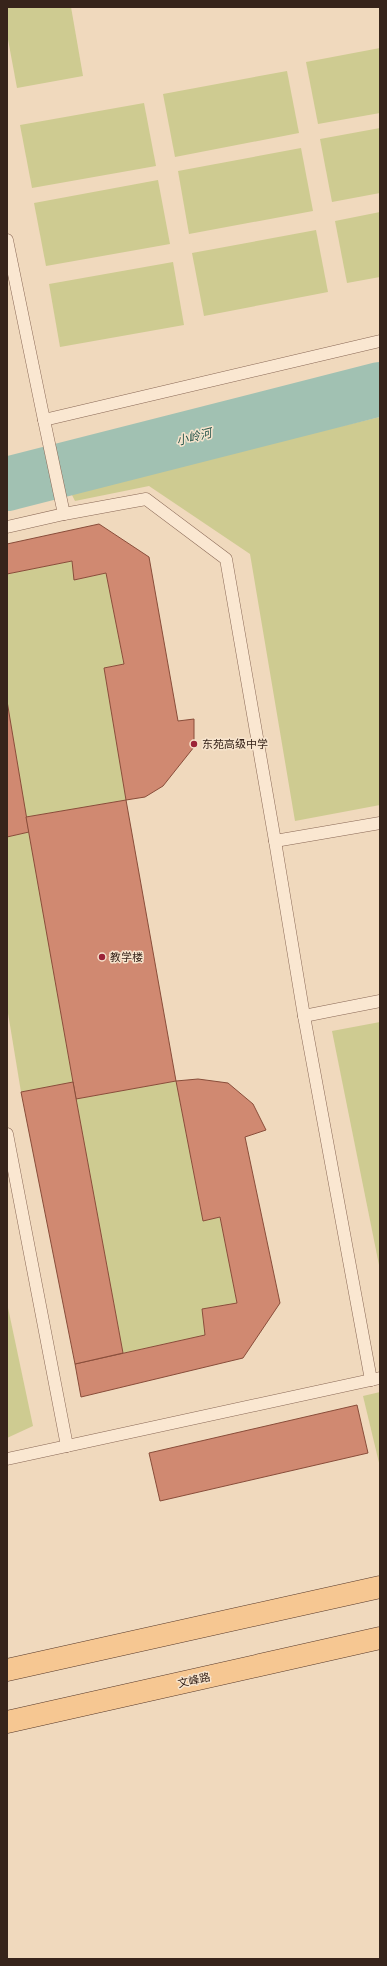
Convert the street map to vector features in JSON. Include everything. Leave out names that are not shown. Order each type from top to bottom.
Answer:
[{"type":"main road","points":[[7,1670],[380,1587]]},
{"type":"main road","name":"文峰路","points":[[7,1722],[380,1638]]},
{"type":"lane","points":[[7,240],[64,514]]},
{"type":"lane","points":[[44,420],[380,341]]},
{"type":"lane","points":[[7,527],[64,514],[146,499],[226,559],[304,1016],[376,1379],[7,1459]]},
{"type":"lane","points":[[275,841],[380,823]]},
{"type":"lane","points":[[304,1016],[380,1001]]},
{"type":"lane","points":[[7,1134],[67,1446]]},
{"type":"shaded area","points":[[7,7],[71,7],[83,76],[17,88],[7,34]]},
{"type":"shaded area","points":[[380,48],[380,113],[318,124],[306,62]]},
{"type":"shaded area","points":[[287,71],[299,133],[175,157],[163,94]]},
{"type":"shaded area","points":[[144,103],[156,166],[32,188],[20,125]]},
{"type":"shaded area","points":[[380,128],[380,193],[332,202],[320,139]]},
{"type":"shaded area","points":[[301,148],[313,211],[189,234],[178,171]]},
{"type":"shaded area","points":[[158,180],[170,244],[46,266],[34,203]]},
{"type":"shaded area","points":[[380,212],[380,277],[347,283],[335,221]]},
{"type":"shaded area","points":[[316,230],[328,292],[204,316],[192,253]]},
{"type":"shaded area","points":[[173,262],[184,325],[60,347],[49,284]]},
{"type":"shaded area","points":[[380,417],[380,805],[295,821],[250,554],[149,486],[75,501],[70,491]]},
{"type":"shaded area","points":[[72,561],[75,580],[106,573],[124,664],[104,668],[126,800],[26,817],[7,701],[7,574]]},
{"type":"shaded area","points":[[29,832],[73,1082],[21,1092],[7,1007],[7,837]]},
{"type":"shaded area","points":[[380,1022],[380,1270],[332,1031]]},
{"type":"shaded area","points":[[176,1081],[203,1221],[220,1217],[237,1303],[202,1309],[205,1335],[123,1353],[76,1099]]},
{"type":"shaded area","points":[[7,1303],[33,1426],[7,1438]]},
{"type":"shaded area","points":[[380,1392],[380,1467],[363,1396]]},
{"type":"building","points":[[99,524],[149,557],[178,721],[194,719],[194,747],[163,786],[145,797],[126,800],[104,668],[124,664],[106,573],[74,580],[72,561],[7,574],[7,544]]},
{"type":"building","points":[[7,701],[29,832],[7,837]]},
{"type":"building","name":"教学楼","points":[[126,800],[176,1081],[76,1099],[26,817]]},
{"type":"building","points":[[198,1079],[228,1083],[253,1104],[266,1130],[245,1137],[280,1303],[243,1358],[81,1397],[75,1364],[205,1335],[202,1309],[237,1303],[220,1217],[203,1221],[176,1081]]},
{"type":"building","points":[[73,1082],[123,1353],[75,1364],[21,1092]]},
{"type":"building","points":[[357,1405],[368,1453],[160,1501],[149,1453]]},
{"type":"waterway","name":"小岭河","points":[[7,484],[380,389]]},
{"type":"place","name":"东苑高级中学","points":[[194,744]]},
{"type":"place","name":"教学楼","points":[[102,957]]}]
